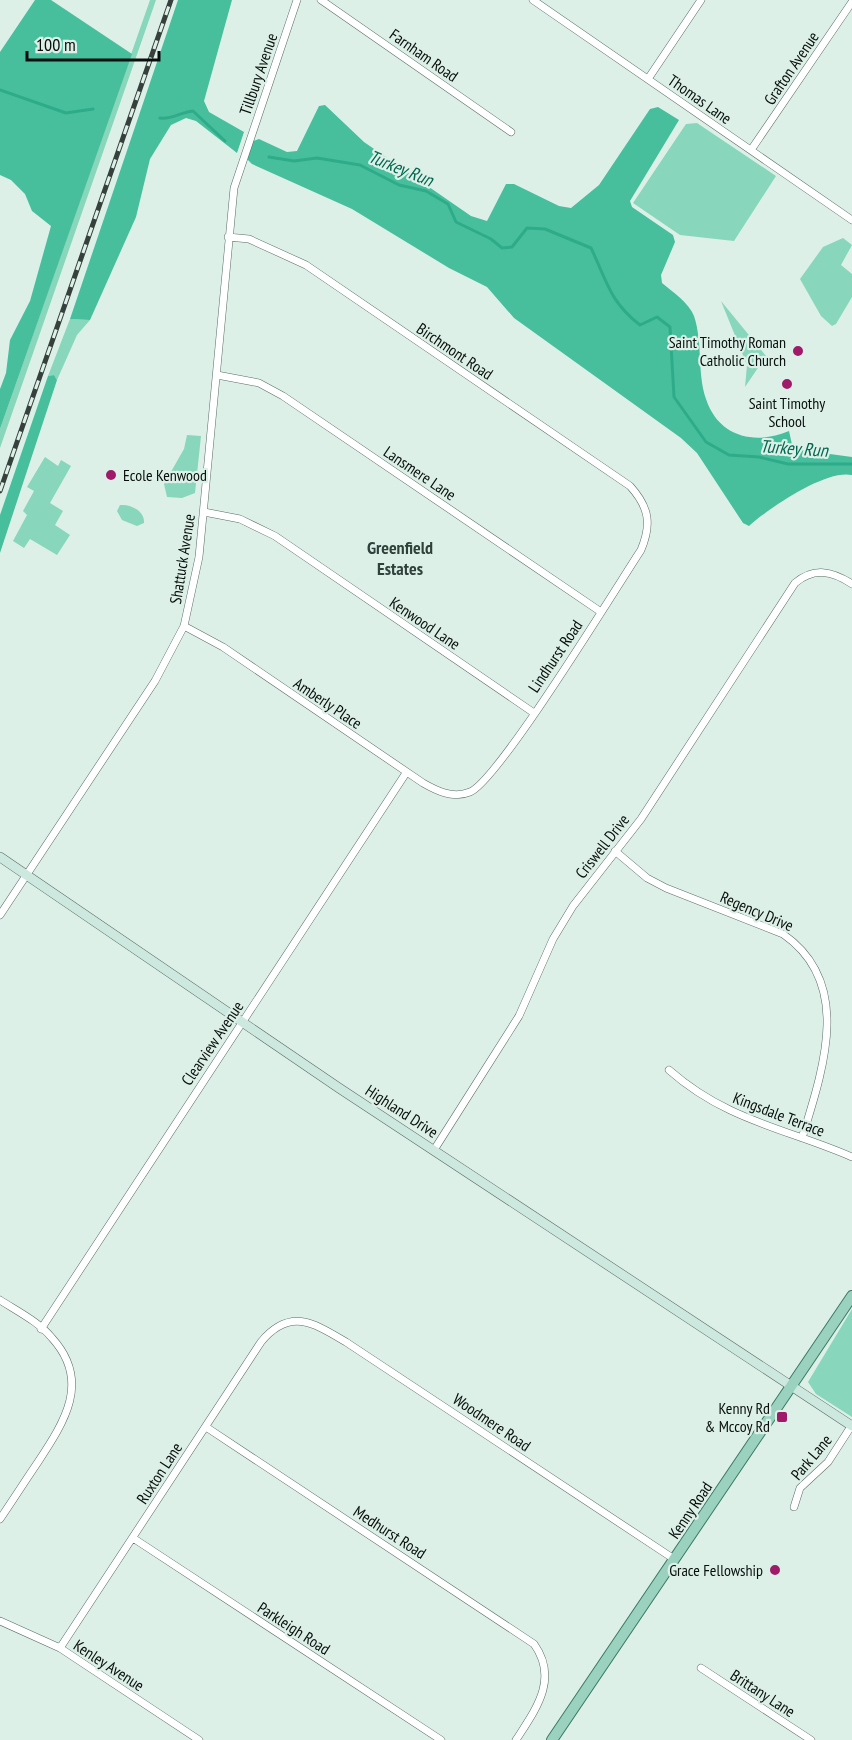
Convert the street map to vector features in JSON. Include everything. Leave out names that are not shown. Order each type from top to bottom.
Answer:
[{"type":"main road","name":"Kenny Road","points":[[552,1740],[852,1296]]},
{"type":"street","name":"Tillbury Avenue","points":[[243,156],[297,0]]},
{"type":"street","name":"Farnham Road","points":[[321,0],[511,132]]},
{"type":"street","name":"Thomas Lane","points":[[533,0],[852,220]]},
{"type":"street","points":[[544,7],[549,0]]},
{"type":"street","points":[[648,78],[701,0]]},
{"type":"street","name":"Grafton Avenue","points":[[752,150],[852,2]]},
{"type":"street","name":"Shattuck Avenue","points":[[0,915],[158,675],[184,626],[199,557],[228,237],[234,188],[243,156]]},
{"type":"street","name":"Birchmont Road","points":[[228,237],[249,239],[306,265],[630,486],[641,499],[648,514]]},
{"type":"street","name":"Lansmere Lane","points":[[217,375],[259,383],[283,396],[601,612]]},
{"type":"street","name":"Kenwood Lane","points":[[204,512],[240,519],[275,536],[534,713]]},
{"type":"street","name":"Lindhurst Road","points":[[460,795],[480,787],[534,713],[641,550],[648,533],[648,514]]},
{"type":"street","name":"Criswell Drive","points":[[434,1150],[519,1016],[553,939],[573,906],[641,819],[795,583],[811,573],[827,572],[852,584]]},
{"type":"street","name":"Amberly Place","points":[[184,626],[223,647],[406,773],[440,793],[460,795]]},
{"type":"street","name":"Clearview Avenue","points":[[41,1329],[406,773]]},
{"type":"street","name":"Regency Drive","points":[[615,851],[647,878],[666,888],[783,934],[801,944],[818,960],[830,979]]},
{"type":"street","name":"Highland Drive","points":[[0,857],[242,1022],[852,1425]]},
{"type":"street","points":[[802,1138],[837,1020]]},
{"type":"street","name":"Kingsdale Terrace","points":[[669,1071],[692,1090],[730,1112],[852,1157]]},
{"type":"street","points":[[0,1300],[50,1335],[67,1360],[73,1386],[71,1401],[58,1431],[0,1519]]},
{"type":"street","name":"Ruxton Lane","points":[[60,1648],[261,1342],[274,1329],[289,1321]]},
{"type":"street","name":"Woodmere Road","points":[[289,1321],[316,1324],[346,1342],[674,1559]]},
{"type":"street","name":"Park Lane","points":[[794,1507],[800,1488],[828,1462],[852,1425]]},
{"type":"street","name":"Medhurst Road","points":[[206,1427],[526,1637],[539,1652],[546,1670],[545,1688],[539,1705],[516,1740]]},
{"type":"street","name":"Parkleigh Road","points":[[133,1538],[441,1740]]},
{"type":"street","name":"Kenley Avenue","points":[[0,1621],[60,1648],[199,1740]]},
{"type":"street","name":"Brittany Lane","points":[[701,1668],[811,1740]]},
{"type":"green space","points":[[35,0],[51,0],[132,54],[0,429],[0,389],[6,373],[10,340],[30,301],[51,226],[32,211],[25,194],[11,180],[0,175],[0,52]]},
{"type":"green space","points":[[150,0],[156,0],[0,448],[0,429]]},
{"type":"green space","points":[[178,0],[232,0],[204,101],[209,112],[244,132],[237,153],[196,121],[186,118],[171,125],[150,159],[136,217],[90,320],[70,319]]},
{"type":"green space","points":[[325,105],[364,142],[471,216],[487,221],[506,184],[514,184],[559,206],[571,208],[599,185],[650,109],[658,107],[679,120],[630,201],[632,207],[673,235],[675,242],[661,275],[662,283],[685,302],[694,316],[703,389],[712,412],[729,430],[740,435],[764,437],[789,431],[793,449],[852,457],[852,475],[828,478],[813,484],[784,500],[749,526],[743,523],[697,453],[681,438],[514,318],[487,287],[449,268],[352,209],[252,164],[246,158],[253,141],[259,139],[287,152],[297,151],[319,106]]},
{"type":"green space","points":[[697,123],[776,176],[734,241],[680,235],[633,203],[686,124]]},
{"type":"green space","points":[[843,238],[852,245],[841,265],[852,274],[852,297],[836,324],[832,326],[821,316],[800,279],[823,247]]},
{"type":"green space","points":[[721,301],[766,356],[745,387],[747,365]]},
{"type":"green space","points":[[70,319],[90,320],[77,335],[57,380],[54,375],[48,376]]},
{"type":"green space","points":[[54,375],[57,380],[0,553],[0,515],[48,376]]},
{"type":"green space","points":[[187,435],[201,436],[195,493],[182,498],[167,497],[164,484],[184,449]]},
{"type":"green space","points":[[45,457],[58,466],[61,460],[71,466],[50,503],[63,511],[55,525],[70,535],[57,555],[30,539],[24,548],[13,541],[27,515],[23,511],[34,491],[27,487]]},
{"type":"green space","points":[[120,505],[129,506],[140,512],[144,523],[137,526],[122,520],[117,511]]},
{"type":"green space","points":[[852,1309],[852,1417],[816,1394],[808,1382]]},
{"type":"waterway","name":"Turkey Run","points":[[0,90],[66,113],[93,109]]},
{"type":"waterway","name":"Turkey Run","points":[[160,118],[193,111],[225,141]]},
{"type":"waterway","name":"Turkey Run","points":[[269,157],[294,161],[317,158],[360,165],[399,185],[426,191],[448,204],[456,222],[491,239],[502,248],[512,247],[527,228],[545,229],[591,248],[615,299],[630,316],[640,325],[657,317],[670,327],[674,397],[706,442],[729,455],[759,457],[788,464],[852,464]]},
{"type":"railway","points":[[0,491],[171,0]]},
{"type":"place","name":"Saint Timothy Roman Catholic Church","points":[[798,351]]},
{"type":"place","name":"Saint Timothy School","points":[[787,384]]},
{"type":"place","name":"Ecole Kenwood","points":[[111,475]]},
{"type":"place","name":"Kenny Rd & Mccoy Rd","points":[[782,1417]]},
{"type":"place","name":"Grace Fellowship","points":[[775,1570]]},
{"type":"district","name":"Greenfield Estates","points":[[400,557]]}]
